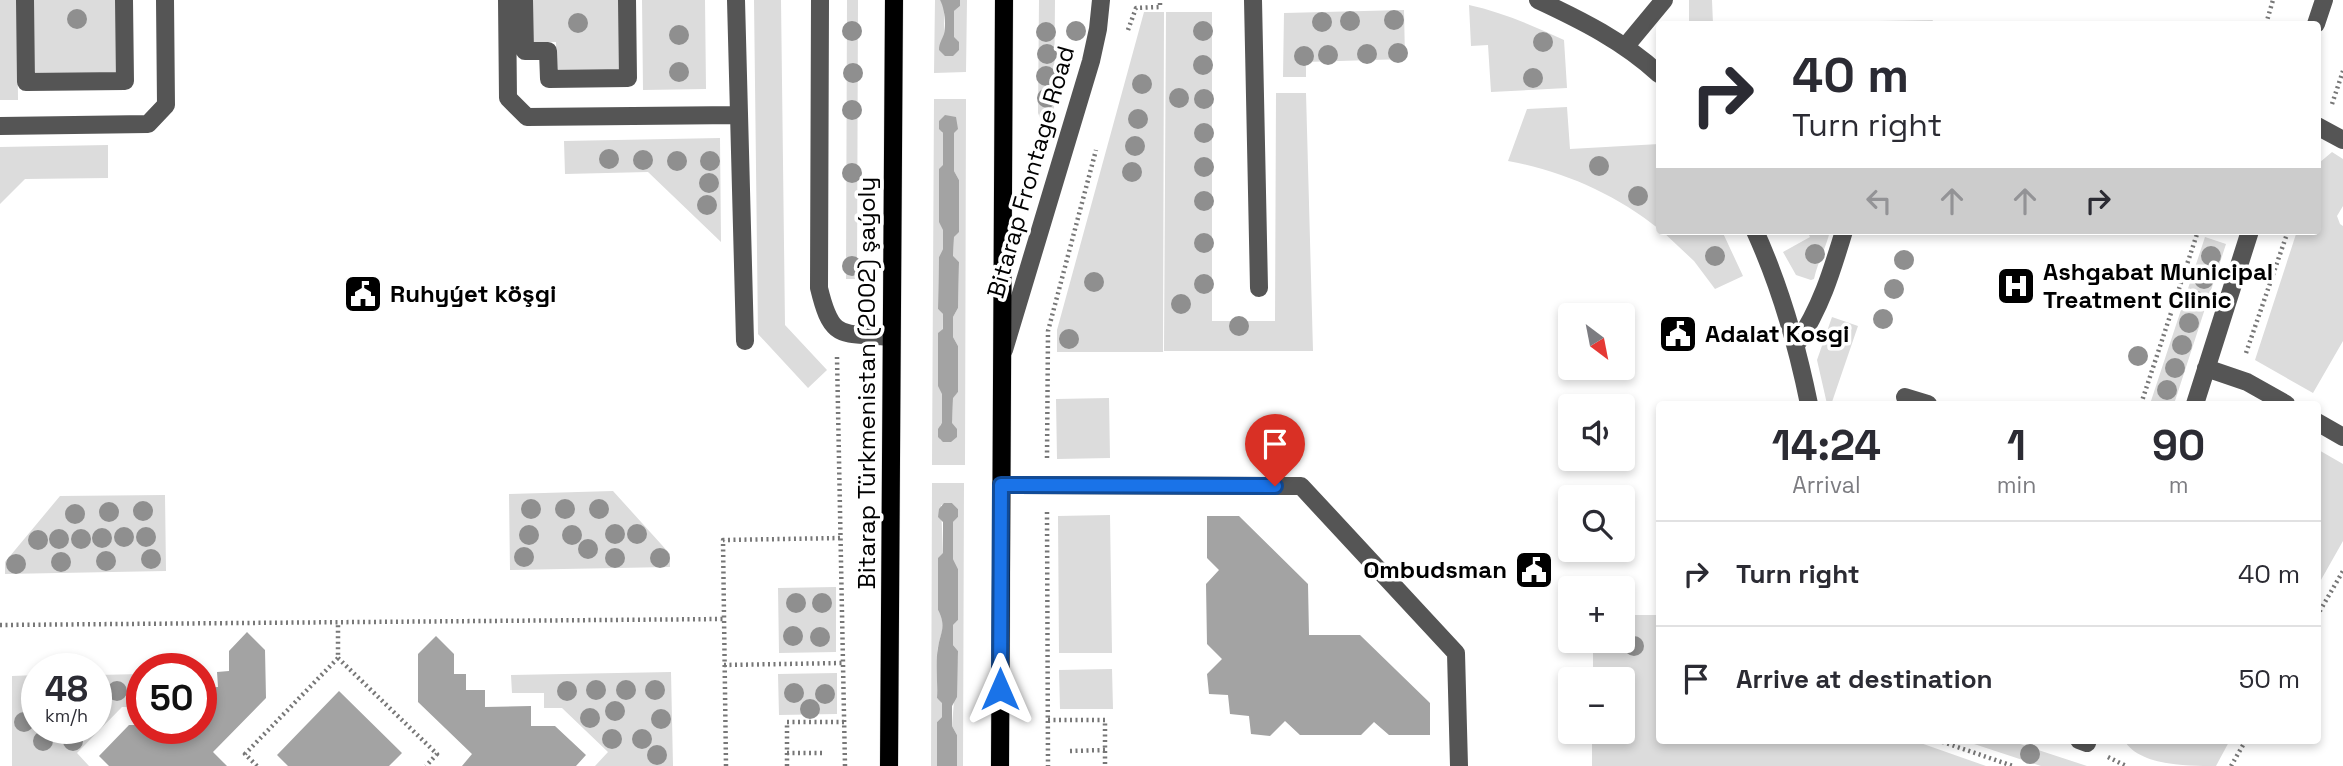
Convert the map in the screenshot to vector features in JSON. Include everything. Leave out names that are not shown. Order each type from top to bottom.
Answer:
[{"type":"main road","name":"Bitarap Türkmenistan (2002) şaýoly","points":[[889,766],[894,0]]},
{"type":"main road","points":[[1000,766],[1004,0]]},
{"type":"street","points":[[25,0],[26,82],[125,80],[124,0]]},
{"type":"street","points":[[0,126],[148,124],[166,105],[165,0]]},
{"type":"street","points":[[507,0],[508,98],[527,117],[739,115]]},
{"type":"street","points":[[524,0],[524,51],[548,51],[549,79],[628,78],[627,0]]},
{"type":"street","points":[[736,0],[745,341]]},
{"type":"street","points":[[820,0],[819,288],[830,323],[838,331],[891,337]]},
{"type":"street","name":"Bitarap Frontage Road","points":[[1002,357],[1091,61],[1101,0]]},
{"type":"street","points":[[1253,0],[1259,288]]},
{"type":"street","points":[[1538,0],[1600,30],[1656,72]]},
{"type":"street","points":[[1625,47],[1664,0]]},
{"type":"street","points":[[2317,21],[2324,0]]},
{"type":"street","points":[[2321,128],[2343,140]]},
{"type":"street","points":[[1757,235],[1770,263],[1796,345],[1808,401]]},
{"type":"street","points":[[1796,345],[1825,293],[1843,235]]},
{"type":"street","points":[[2196,401],[2249,235]]},
{"type":"street","points":[[2206,368],[2237,379],[2280,401]]},
{"type":"street","points":[[1905,397],[1918,401]]},
{"type":"street","points":[[2321,424],[2343,437]]},
{"type":"street","points":[[1001,485],[1301,486],[1456,653],[1458,766]]},
{"type":"path","points":[[1126,37],[1136,8],[1160,7],[1160,0]]},
{"type":"path","points":[[2267,21],[2273,0]]},
{"type":"path","points":[[1048,766],[1048,331],[1099,139]]},
{"type":"path","points":[[2142,401],[2197,235]]},
{"type":"path","points":[[2237,379],[2287,235]]},
{"type":"path","points":[[838,331],[845,766]]},
{"type":"path","points":[[726,766],[723,540],[841,538]]},
{"type":"path","points":[[2321,609],[2343,571]]},
{"type":"path","points":[[0,625],[724,619]]},
{"type":"path","points":[[257,766],[244,754],[338,658],[338,622]]},
{"type":"path","points":[[338,658],[438,754],[426,766]]},
{"type":"path","points":[[724,664],[843,663]]},
{"type":"path","points":[[1048,720],[1105,720],[1105,766]]},
{"type":"path","points":[[787,766],[788,722],[845,722]]},
{"type":"path","points":[[1949,744],[2013,766]]},
{"type":"path","points":[[2088,744],[2126,766]]},
{"type":"path","points":[[2231,766],[2244,744]]},
{"type":"path","points":[[1070,751],[1105,750]]},
{"type":"path","points":[[787,753],[822,753]]},
{"type":"shaded area","points":[[0,0],[17,0],[18,100],[0,100]]},
{"type":"shaded area","points":[[33,0],[116,0],[117,73],[34,74]]},
{"type":"shaded area","points":[[532,0],[619,0],[619,70],[556,71],[556,42],[532,42]]},
{"type":"shaded area","points":[[642,0],[705,0],[706,89],[643,90]]},
{"type":"shaded area","points":[[754,0],[781,0],[785,325],[827,370],[808,388],[758,334]]},
{"type":"shaded area","points":[[847,0],[858,0],[857,279],[846,279]]},
{"type":"shaded area","points":[[935,0],[940,0],[944,7],[944,37],[954,37],[954,11],[960,6],[960,0],[967,0],[966,72],[934,73]]},
{"type":"shaded area","points":[[940,0],[960,0],[960,6],[954,11],[954,37],[959,42],[959,50],[953,56],[945,56],[939,50],[945,26]]},
{"type":"shaded area","points":[[1039,0],[1055,0],[1054,113],[1052,118],[1046,121],[1040,118],[1038,113]]},
{"type":"shaded area","points":[[1689,0],[1712,0],[1713,21],[1689,21]]},
{"type":"shaded area","points":[[1469,5],[1505,15],[1564,40],[1567,88],[1491,92],[1488,45],[1471,46]]},
{"type":"shaded area","points":[[1404,10],[1405,59],[1306,62],[1306,77],[1283,77],[1284,13]]},
{"type":"shaded area","points":[[1144,12],[1164,12],[1163,352],[1057,352],[1057,330]]},
{"type":"shaded area","points":[[1166,12],[1212,12],[1212,321],[1275,321],[1276,93],[1306,93],[1313,351],[1164,351]]},
{"type":"shaded area","points":[[934,99],[966,99],[965,465],[932,465]],"holes":[[[941,132],[954,133],[954,171],[959,180],[959,231],[954,237],[953,257],[959,262],[958,308],[953,317],[953,337],[958,346],[958,392],[953,397],[951,442],[940,440],[943,314],[938,309],[939,257],[943,249]]]},
{"type":"shaded area","points":[[1567,107],[1570,149],[1656,144],[1656,227],[1625,205],[1588,186],[1549,171],[1508,161],[1527,109]]},
{"type":"shaded area","points":[[945,115],[956,117],[958,129],[954,133],[954,171],[959,180],[959,232],[954,237],[953,256],[959,262],[958,308],[953,317],[953,337],[958,346],[958,392],[953,398],[952,423],[957,429],[957,437],[951,442],[943,442],[938,437],[938,429],[942,423],[942,394],[938,386],[938,333],[943,329],[943,314],[938,309],[939,257],[943,249],[943,230],[939,222],[939,169],[943,165],[943,133],[939,129],[939,121]]},
{"type":"shaded area","points":[[720,138],[721,242],[648,172],[565,174],[564,141]]},
{"type":"shaded area","points":[[108,145],[108,178],[25,179],[0,204],[0,147]]},
{"type":"shaded area","points":[[2332,152],[2343,159],[2343,206],[2337,216],[2343,226],[2343,341],[2313,393],[2255,360],[2296,235],[2321,235],[2321,161]]},
{"type":"shaded area","points":[[1666,235],[1724,235],[1743,276],[1715,289],[1694,261]]},
{"type":"shaded area","points":[[1809,235],[1829,235],[1814,279],[1811,280],[1796,275],[1783,252],[1810,237]]},
{"type":"shaded area","points":[[2205,237],[2226,244],[2175,401],[2151,401]]},
{"type":"shaded area","points":[[1832,317],[1858,326],[1832,401],[1826,401],[1817,360]]},
{"type":"shaded area","points":[[1109,398],[1110,458],[1057,459],[1056,399]]},
{"type":"shaded area","points":[[2321,451],[2343,464],[2343,541],[2321,580]]},
{"type":"shaded area","points":[[932,483],[964,483],[963,766],[957,766],[957,735],[952,726],[958,651],[953,645],[953,625],[958,620],[958,569],[953,559],[953,522],[958,517],[958,509],[952,503],[941,505],[943,553],[938,610],[943,625],[938,647],[937,698],[942,702],[942,717],[937,722],[937,766],[931,766]]},
{"type":"shaded area","points":[[613,491],[670,554],[670,567],[510,570],[509,494]]},
{"type":"shaded area","points":[[165,495],[166,571],[5,574],[5,562],[60,496]]},
{"type":"shaded area","points":[[944,503],[952,503],[958,509],[958,517],[953,522],[953,559],[958,569],[958,620],[953,625],[953,645],[958,651],[957,697],[952,706],[952,726],[957,735],[957,766],[937,766],[937,722],[942,717],[942,703],[937,698],[937,660],[942,626],[938,610],[938,558],[943,553],[943,522],[938,517],[939,509]]},
{"type":"shaded area","points":[[1110,515],[1112,653],[1059,653],[1058,516]]},
{"type":"shaded area","points":[[1207,516],[1239,516],[1308,584],[1309,635],[1360,635],[1430,703],[1430,735],[1389,735],[1374,722],[1361,735],[1300,735],[1285,721],[1270,736],[1251,734],[1249,716],[1230,714],[1228,695],[1209,694],[1207,674],[1222,659],[1207,644],[1206,584],[1219,570],[1207,558]]},
{"type":"shaded area","points":[[836,587],[836,652],[779,653],[778,588]]},
{"type":"shaded area","points":[[1635,615],[1656,615],[1656,744],[1923,744],[1986,766],[1592,766],[1592,744],[1635,744],[1635,667],[1593,667],[1593,653],[1635,653]]},
{"type":"shaded area","points":[[247,632],[265,650],[266,698],[213,752],[227,766],[109,766],[99,756],[126,728],[126,744],[217,744],[217,672],[229,671],[229,651]]},
{"type":"shaded area","points":[[436,636],[454,654],[454,674],[466,674],[466,690],[485,690],[485,707],[531,706],[531,726],[555,726],[586,755],[576,766],[462,766],[472,754],[418,702],[418,654]]},
{"type":"shaded area","points":[[1112,669],[1113,709],[1060,709],[1059,670]]},
{"type":"shaded area","points":[[671,672],[673,766],[595,766],[608,752],[562,708],[544,708],[544,693],[512,693],[511,675]]},
{"type":"shaded area","points":[[837,673],[837,714],[779,715],[778,674]]},
{"type":"shaded area","points":[[126,674],[126,707],[122,707],[112,717],[112,675]]},
{"type":"shaded area","points":[[12,676],[21,676],[21,744],[86,744],[77,753],[89,766],[12,766]]},
{"type":"shaded area","points":[[339,691],[402,753],[389,766],[288,766],[277,755]]},
{"type":"shaded area","points":[[1974,744],[2020,744],[2087,766],[2041,766]]},
{"type":"shaded area","points":[[2127,744],[2228,744],[2216,766],[2165,763],[2152,760],[2131,749]]},
{"type":"place","name":"Ashgabat Municipal Treatment Clinic","points":[[2016,286]]},
{"type":"place","name":"Ruhyýet köşgi","points":[[363,294]]},
{"type":"place","name":"Adalat Kosgi","points":[[1678,334]]},
{"type":"place","name":"Ombudsman","points":[[1534,570]]},
{"type":"route","points":[[1000,689],[1001,485],[1275,486]]}]
